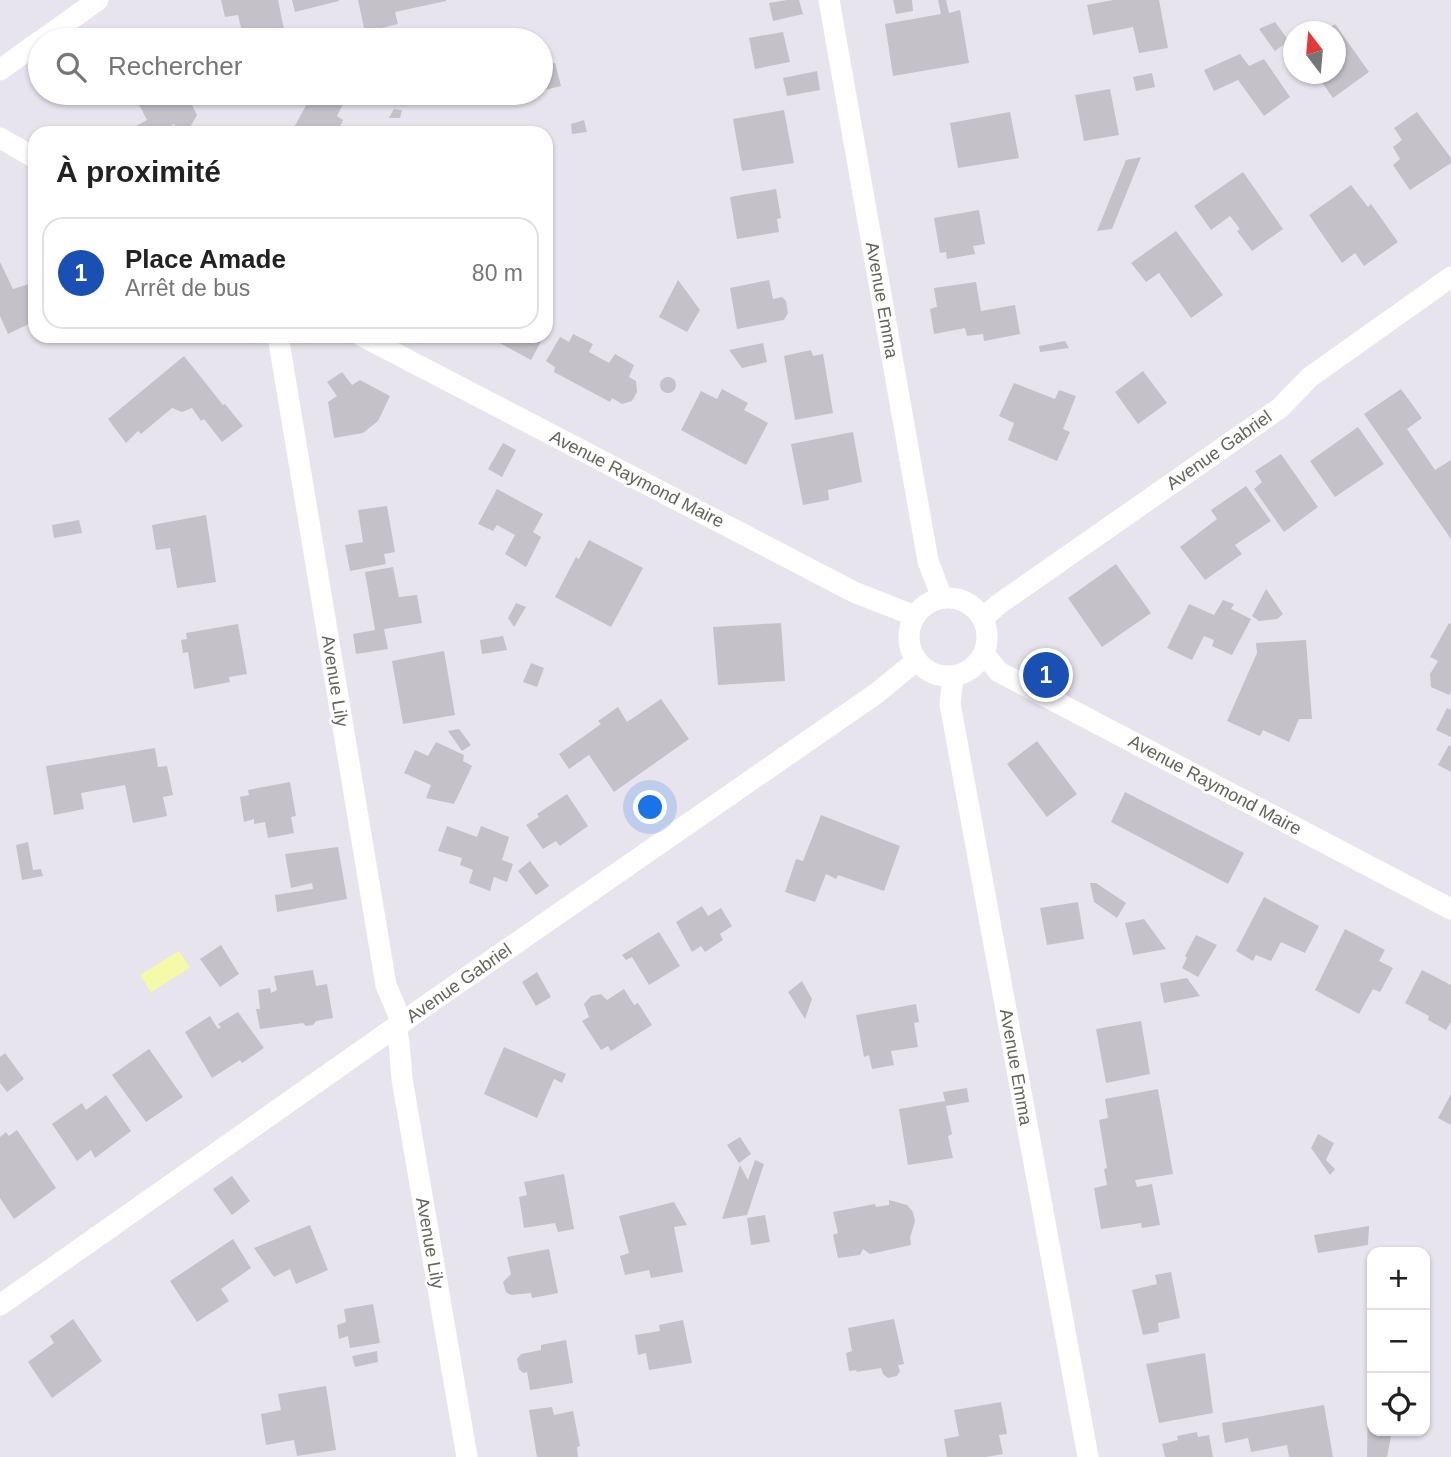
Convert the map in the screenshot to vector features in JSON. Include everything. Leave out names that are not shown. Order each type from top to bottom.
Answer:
[{"type":"street","points":[[59,28],[98,0]]},
{"type":"street","name":"Avenue Emma","points":[[830,0],[928,561],[942,598]]},
{"type":"street","points":[[0,70],[28,50]]},
{"type":"street","points":[[0,138],[28,154]]},
{"type":"street","name":"Avenue Gabriel","points":[[983,618],[999,604],[1280,408],[1310,377],[1451,277]]},
{"type":"street","name":"Avenue Lily","points":[[279,343],[386,985],[399,1026],[402,1079],[467,1457]]},
{"type":"street","name":"Avenue Raymond Maire","points":[[375,343],[855,592],[915,616]]},
{"type":"street","points":[[942,598],[965,601],[975,608],[983,618],[987,630],[984,654],[976,665],[965,673],[953,676],[939,675],[927,670],[911,650],[909,639],[915,616],[922,608],[942,598]]},
{"type":"street","name":"Avenue Raymond Maire","points":[[984,654],[999,671],[1451,909]]},
{"type":"street","name":"Avenue Gabriel","points":[[0,1306],[877,693],[917,660]]},
{"type":"street","name":"Avenue Emma","points":[[953,676],[950,704],[1088,1457]]},
{"type":"shaded area","points":[[179,951],[190,968],[151,992],[140,975]]},
{"type":"building","points":[[221,0],[278,0],[284,28],[241,28],[238,15],[225,17]]},
{"type":"building","points":[[292,0],[339,0],[339,1],[295,12]]},
{"type":"building","points":[[358,0],[446,0],[395,12],[398,24],[364,28]]},
{"type":"building","points":[[799,0],[803,14],[773,21],[769,3]]},
{"type":"building","points":[[893,0],[912,0],[913,11],[896,14]]},
{"type":"building","points":[[938,0],[946,0],[949,13],[960,10],[969,63],[893,76],[885,24],[941,14]]},
{"type":"building","points":[[1113,0],[1159,0],[1168,48],[1139,53],[1133,27],[1093,35],[1087,5]]},
{"type":"building","points":[[1275,22],[1283,33],[1283,45],[1275,51],[1259,29]]},
{"type":"building","points":[[783,32],[790,62],[755,69],[749,38]]},
{"type":"building","points":[[1346,40],[1369,72],[1333,98],[1323,84],[1346,84]]},
{"type":"building","points":[[1240,54],[1249,66],[1264,59],[1290,97],[1264,116],[1238,80],[1214,91],[1204,70]]},
{"type":"building","points":[[553,63],[561,86],[553,88]]},
{"type":"building","points":[[817,71],[820,90],[787,96],[783,78]]},
{"type":"building","points":[[1152,73],[1155,87],[1136,91],[1133,77]]},
{"type":"building","points":[[1110,89],[1119,135],[1084,141],[1075,95]]},
{"type":"building","points":[[139,105],[192,105],[197,115],[191,126],[136,126],[147,120]]},
{"type":"building","points":[[306,105],[342,105],[337,116],[343,120],[340,126],[295,126]]},
{"type":"building","points":[[394,109],[402,110],[400,118],[389,118]]},
{"type":"building","points":[[784,110],[794,163],[742,171],[733,119]]},
{"type":"building","points":[[1010,112],[1019,158],[958,168],[950,123]]},
{"type":"building","points":[[1417,112],[1451,158],[1451,163],[1410,190],[1393,165],[1400,159],[1393,147],[1402,140],[1394,128]]},
{"type":"building","points":[[584,120],[587,132],[572,134],[571,124]]},
{"type":"building","points":[[1141,157],[1112,229],[1097,231],[1126,160]]},
{"type":"building","points":[[1243,172],[1283,229],[1252,251],[1230,216],[1211,230],[1194,206]]},
{"type":"building","points":[[1351,185],[1368,207],[1371,204],[1398,242],[1364,266],[1355,253],[1342,263],[1309,215]]},
{"type":"building","points":[[776,189],[781,218],[777,219],[779,232],[737,239],[730,197]]},
{"type":"building","points":[[979,210],[985,244],[973,246],[975,254],[947,259],[946,252],[940,253],[934,218]]},
{"type":"building","points":[[1176,231],[1223,295],[1191,318],[1159,273],[1146,282],[1131,263]]},
{"type":"building","points":[[0,262],[13,289],[28,284],[28,324],[8,334],[0,316]]},
{"type":"building","points":[[678,280],[700,310],[687,332],[659,317]]},
{"type":"building","points":[[769,280],[773,299],[782,297],[786,301],[788,313],[784,320],[737,329],[730,288]]},
{"type":"building","points":[[976,282],[981,311],[1015,305],[1020,334],[984,341],[983,334],[967,336],[965,328],[934,334],[930,309],[937,307],[934,288]]},
{"type":"building","points":[[573,334],[593,344],[589,352],[609,363],[615,354],[634,365],[629,377],[636,381],[637,392],[632,401],[622,404],[612,398],[610,402],[554,372],[555,367],[546,361],[560,337],[569,342]]},
{"type":"building","points":[[1065,341],[1069,348],[1040,352],[1039,346]]},
{"type":"building","points":[[500,343],[540,343],[531,360]]},
{"type":"building","points":[[763,343],[767,362],[742,368],[729,350]]},
{"type":"building","points":[[811,350],[813,356],[823,354],[833,413],[795,420],[784,356]]},
{"type":"building","points":[[184,356],[243,426],[222,442],[192,408],[182,412],[172,408],[141,434],[138,431],[126,443],[108,419]]},
{"type":"building","points":[[1143,371],[1167,403],[1138,424],[1115,392]]},
{"type":"building","points":[[342,372],[352,385],[360,380],[390,396],[378,421],[363,433],[334,438],[328,402],[337,396],[327,382]]},
{"type":"building","points":[[665,377],[671,377],[676,385],[674,391],[665,393],[660,388],[660,382]]},
{"type":"building","points":[[1014,383],[1055,399],[1059,390],[1076,396],[1063,429],[1070,432],[1057,461],[1008,440],[1014,423],[999,416]]},
{"type":"building","points":[[722,389],[748,403],[744,410],[768,423],[746,465],[681,430],[701,391],[717,399]]},
{"type":"building","points":[[1401,389],[1422,418],[1407,429],[1435,470],[1451,460],[1451,539],[1364,414]]},
{"type":"building","points":[[1358,427],[1384,464],[1335,497],[1310,461]]},
{"type":"building","points":[[853,432],[862,482],[828,490],[829,500],[803,505],[791,444]]},
{"type":"building","points":[[503,443],[516,450],[502,477],[488,469]]},
{"type":"building","points":[[1281,454],[1318,507],[1284,532],[1254,489],[1262,482],[1255,471]]},
{"type":"building","points":[[1246,486],[1271,521],[1235,545],[1242,554],[1205,580],[1180,547],[1217,519],[1211,510]]},
{"type":"building","points":[[497,489],[543,514],[533,532],[541,537],[526,567],[505,554],[515,535],[497,525],[493,531],[478,524]]},
{"type":"building","points":[[387,506],[395,552],[384,554],[386,564],[350,571],[345,545],[363,542],[358,510]]},
{"type":"building","points":[[206,515],[216,582],[177,588],[170,548],[156,550],[152,525]]},
{"type":"building","points":[[79,520],[82,533],[54,538],[52,525]]},
{"type":"building","points":[[589,540],[643,568],[611,627],[555,597],[576,557],[579,559]]},
{"type":"building","points":[[1116,564],[1151,613],[1102,647],[1068,598]]},
{"type":"building","points":[[393,567],[399,597],[417,595],[422,623],[384,629],[388,649],[356,654],[353,634],[375,630],[365,572]]},
{"type":"building","points":[[1266,589],[1283,614],[1277,619],[1259,621],[1252,616]]},
{"type":"building","points":[[1223,600],[1234,604],[1231,609],[1251,619],[1232,655],[1212,646],[1214,640],[1204,636],[1192,660],[1167,648],[1189,604],[1214,615]]},
{"type":"building","points":[[516,603],[526,607],[514,627],[508,618]]},
{"type":"building","points":[[781,623],[785,681],[718,685],[713,627]]},
{"type":"building","points":[[1449,623],[1449,695],[1431,687],[1430,674],[1438,661],[1430,657]]},
{"type":"building","points":[[238,624],[247,674],[229,677],[230,682],[194,689],[188,652],[183,653],[181,640],[187,639],[186,633]]},
{"type":"building","points":[[503,636],[507,650],[482,654],[480,640]]},
{"type":"building","points":[[1306,640],[1312,719],[1299,719],[1289,742],[1263,730],[1260,736],[1227,721],[1257,653],[1256,643]]},
{"type":"building","points":[[444,651],[455,715],[403,724],[392,661]]},
{"type":"building","points":[[531,663],[544,668],[537,687],[523,682]]},
{"type":"building","points":[[661,699],[689,739],[614,792],[589,755],[569,769],[559,754],[601,724],[598,721],[618,707],[627,722]]},
{"type":"building","points":[[1447,708],[1451,710],[1451,737],[1436,730]]},
{"type":"building","points":[[459,729],[471,745],[462,751],[448,731]]},
{"type":"building","points":[[1037,741],[1077,794],[1047,817],[1007,764]]},
{"type":"building","points":[[436,742],[464,755],[463,761],[472,766],[454,804],[426,798],[431,785],[404,773],[415,750],[428,756]]},
{"type":"building","points":[[1449,745],[1451,746],[1451,772],[1438,765]]},
{"type":"building","points":[[155,748],[158,767],[167,766],[173,795],[163,797],[167,816],[133,823],[125,785],[81,793],[84,809],[54,815],[46,766]]},
{"type":"building","points":[[290,782],[296,816],[291,817],[294,833],[268,838],[265,822],[254,824],[254,819],[244,822],[240,797],[249,795],[248,790]]},
{"type":"building","points":[[1125,792],[1244,853],[1228,884],[1111,822]]},
{"type":"building","points":[[567,794],[588,826],[560,846],[556,841],[543,849],[526,825],[539,817],[537,814]]},
{"type":"building","points":[[821,815],[900,846],[884,891],[838,875],[836,879],[826,874],[815,902],[785,892],[796,859],[803,861]]},
{"type":"building","points":[[447,826],[477,837],[481,826],[509,837],[502,860],[513,864],[507,882],[494,877],[490,891],[469,883],[473,870],[460,865],[462,858],[438,851]]},
{"type":"building","points":[[28,842],[33,870],[41,869],[43,876],[22,880],[16,845]]},
{"type":"building","points":[[338,847],[347,899],[277,912],[275,895],[313,889],[312,883],[291,888],[285,854]]},
{"type":"building","points":[[530,861],[549,886],[536,895],[518,871]]},
{"type":"building","points":[[1090,883],[1096,883],[1126,903],[1117,918],[1094,902]]},
{"type":"building","points":[[1264,897],[1319,926],[1305,953],[1281,942],[1271,961],[1256,955],[1253,961],[1236,951]]},
{"type":"building","points":[[1078,902],[1084,939],[1047,945],[1040,908]]},
{"type":"building","points":[[702,906],[708,916],[721,908],[732,926],[720,934],[723,940],[705,952],[701,946],[692,952],[676,922]]},
{"type":"building","points":[[1144,919],[1166,949],[1133,955],[1125,923]]},
{"type":"building","points":[[1345,929],[1385,950],[1379,961],[1393,968],[1380,992],[1373,989],[1359,1014],[1315,990]]},
{"type":"building","points":[[659,932],[680,966],[649,985],[632,957],[626,960],[622,955]]},
{"type":"building","points":[[1196,935],[1217,945],[1198,977],[1182,968]]},
{"type":"building","points":[[221,945],[239,974],[220,987],[200,959]]},
{"type":"building","points":[[313,970],[316,986],[327,984],[333,1018],[316,1021],[313,1025],[306,1026],[303,1023],[260,1029],[256,1009],[260,1009],[258,990],[270,988],[271,993],[277,990],[274,976]]},
{"type":"building","points":[[1422,970],[1451,985],[1451,1022],[1446,1030],[1428,1020],[1429,1016],[1405,1003]]},
{"type":"building","points":[[537,972],[551,997],[536,1006],[522,982]]},
{"type":"building","points":[[1187,978],[1200,996],[1164,1003],[1160,983]]},
{"type":"building","points":[[802,981],[812,999],[805,1019],[788,992]]},
{"type":"building","points":[[624,989],[634,1005],[638,1003],[652,1025],[611,1051],[608,1046],[601,1050],[582,1021],[589,1017],[584,1004],[591,996],[601,994],[607,1000]]},
{"type":"building","points":[[916,1004],[919,1022],[914,1023],[918,1047],[891,1051],[894,1065],[872,1069],[869,1055],[864,1057],[856,1015]]},
{"type":"building","points":[[238,1012],[264,1048],[212,1078],[185,1032],[210,1016],[218,1029],[221,1027],[218,1024]]},
{"type":"building","points":[[1141,1021],[1150,1074],[1106,1083],[1096,1029]]},
{"type":"building","points":[[504,1047],[566,1074],[562,1083],[554,1079],[537,1118],[484,1094]]},
{"type":"building","points":[[149,1049],[183,1097],[146,1122],[112,1075]]},
{"type":"building","points":[[5,1053],[24,1079],[7,1092],[0,1083],[0,1057]]},
{"type":"building","points":[[967,1088],[969,1102],[946,1106],[952,1134],[948,1136],[953,1158],[908,1165],[899,1109],[945,1101],[943,1092]]},
{"type":"building","points":[[1158,1089],[1173,1174],[1135,1180],[1137,1187],[1152,1184],[1160,1225],[1142,1228],[1141,1223],[1101,1229],[1094,1188],[1107,1185],[1099,1120],[1108,1118],[1105,1099]]},
{"type":"building","points":[[1451,1094],[1451,1125],[1438,1118]]},
{"type":"building","points":[[106,1095],[131,1131],[95,1158],[91,1150],[77,1161],[52,1124],[82,1103],[86,1110]]},
{"type":"building","points":[[17,1130],[56,1188],[14,1219],[0,1198],[0,1137],[6,1132],[9,1136]]},
{"type":"building","points":[[1318,1134],[1334,1143],[1326,1160],[1335,1169],[1330,1175],[1311,1148]]},
{"type":"building","points":[[740,1137],[751,1154],[739,1163],[727,1145]]},
{"type":"building","points":[[755,1160],[764,1164],[747,1215],[722,1219],[740,1165],[748,1180]]},
{"type":"building","points":[[564,1174],[574,1229],[558,1232],[555,1223],[524,1228],[519,1197],[527,1195],[524,1182]]},
{"type":"building","points":[[232,1176],[250,1201],[232,1215],[213,1189]]},
{"type":"building","points":[[889,1200],[907,1205],[913,1212],[915,1221],[910,1238],[911,1245],[870,1254],[863,1249],[860,1255],[838,1258],[833,1235],[838,1233],[833,1212],[875,1204],[876,1207],[889,1205]]},
{"type":"building","points":[[674,1202],[687,1225],[674,1227],[683,1272],[651,1278],[649,1270],[625,1275],[620,1256],[629,1253],[619,1216]]},
{"type":"building","points":[[765,1215],[770,1242],[751,1245],[747,1218]]},
{"type":"building","points":[[310,1225],[328,1270],[296,1284],[290,1269],[274,1277],[254,1248]]},
{"type":"building","points":[[1369,1226],[1368,1245],[1318,1253],[1314,1235]]},
{"type":"building","points":[[233,1239],[251,1268],[221,1289],[229,1301],[197,1322],[170,1281]]},
{"type":"building","points":[[549,1249],[558,1293],[532,1298],[531,1293],[511,1295],[506,1292],[503,1282],[511,1274],[507,1257]]},
{"type":"building","points":[[1171,1272],[1180,1318],[1158,1323],[1159,1332],[1143,1335],[1132,1290],[1157,1284],[1155,1275]]},
{"type":"building","points":[[373,1304],[380,1343],[350,1348],[348,1336],[339,1339],[337,1325],[346,1322],[344,1309]]},
{"type":"building","points":[[73,1319],[102,1361],[52,1398],[28,1362],[54,1343],[50,1336]]},
{"type":"building","points":[[894,1319],[904,1364],[898,1365],[900,1371],[897,1376],[888,1378],[881,1368],[849,1371],[846,1353],[852,1351],[848,1328]]},
{"type":"building","points":[[683,1320],[692,1363],[649,1370],[646,1353],[638,1355],[635,1335],[660,1331],[659,1325]]},
{"type":"building","points":[[566,1340],[573,1383],[530,1390],[527,1372],[523,1373],[519,1369],[517,1359],[521,1354],[541,1350],[541,1345]]},
{"type":"building","points":[[377,1351],[378,1362],[355,1367],[352,1356]]},
{"type":"building","points":[[1205,1353],[1213,1413],[1159,1423],[1146,1364]]},
{"type":"building","points":[[326,1386],[336,1450],[297,1456],[294,1440],[266,1445],[261,1414],[281,1410],[278,1394]]},
{"type":"building","points":[[1001,1402],[1007,1434],[999,1435],[1003,1454],[947,1457],[944,1439],[959,1436],[954,1410]]},
{"type":"building","points":[[1324,1405],[1333,1457],[1289,1457],[1287,1445],[1251,1452],[1248,1438],[1225,1443],[1222,1423]]},
{"type":"building","points":[[552,1407],[554,1415],[573,1411],[580,1446],[577,1447],[578,1457],[537,1457],[529,1410]]},
{"type":"building","points":[[1197,1432],[1198,1437],[1209,1435],[1213,1457],[1165,1457],[1162,1444],[1178,1440],[1177,1436]]},
{"type":"building","points":[[1367,1436],[1391,1436],[1387,1457],[1367,1457]]},
{"type":"place","name":"Place Amade","points":[[1046,675]]}]
